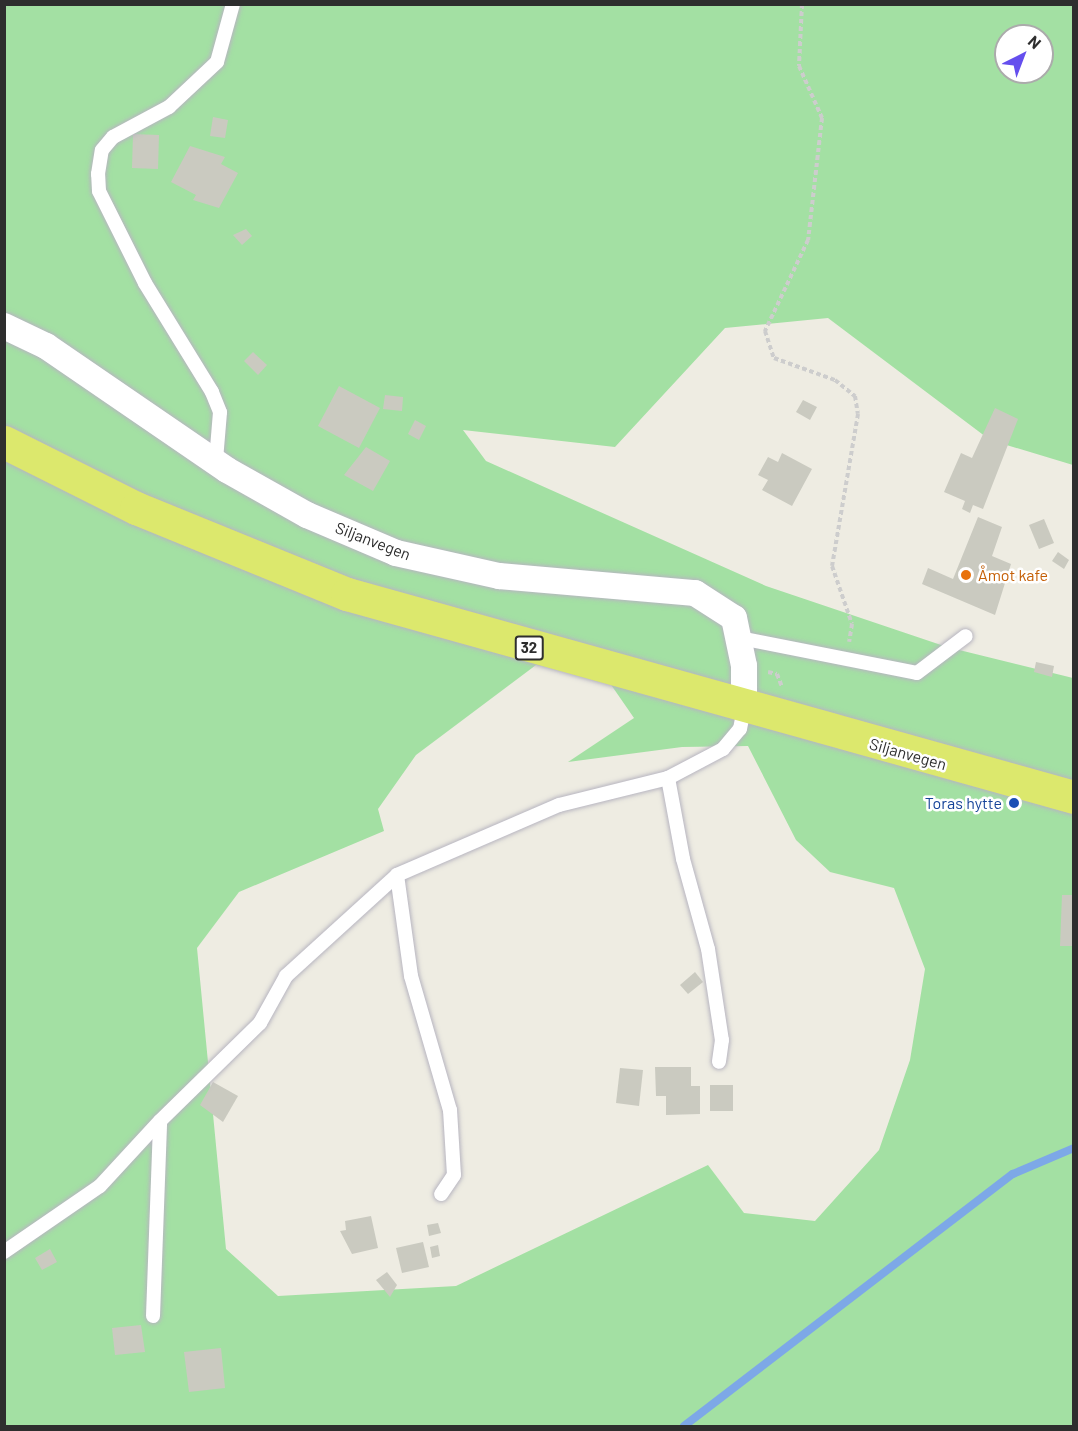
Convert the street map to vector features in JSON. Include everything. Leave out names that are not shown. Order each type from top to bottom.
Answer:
[{"type":"main road","name":"Siljanvegen","points":[[4,442],[185,530],[347,594],[744,708],[1074,797]]},
{"type":"street","name":"Siljanvegen","points":[[4,326],[45,346],[216,460],[307,515],[396,553],[499,576],[696,593],[724,608],[740,638],[744,708]]},
{"type":"lane","points":[[216,460],[220,412],[212,392],[145,283],[99,191],[98,174],[102,150],[113,137],[169,107],[217,62],[233,4]]},
{"type":"lane","points":[[740,638],[848,657],[917,673],[966,636]]},
{"type":"lane","points":[[4,1252],[100,1186],[160,1121],[260,1023],[286,976],[397,875],[559,805],[668,778],[723,749],[740,729],[744,708]]},
{"type":"lane","points":[[668,778],[683,859],[708,949],[722,1040],[719,1062]]},
{"type":"lane","points":[[397,875],[411,976],[450,1110],[454,1175],[441,1194]]},
{"type":"lane","points":[[153,1316],[160,1121]]},
{"type":"path","points":[[802,4],[799,66],[822,118],[821,128],[808,240],[765,331],[774,358],[835,380],[855,396],[858,414],[832,566],[852,624],[848,657]]},
{"type":"green space","points":[[5,5],[1073,5],[1073,465],[990,440],[828,318],[725,328],[615,447],[463,430],[486,461],[766,586],[947,647],[1073,678],[1073,1426],[5,1426]],"holes":[[[536,665],[605,676],[634,718],[568,762],[682,747],[748,746],[796,840],[830,872],[894,888],[925,969],[910,1060],[879,1150],[815,1221],[744,1213],[708,1165],[456,1286],[278,1296],[226,1249],[197,948],[239,892],[384,831],[378,809],[416,755]]]},
{"type":"building","points":[[213,117],[228,120],[225,138],[210,136]]},
{"type":"building","points":[[133,134],[159,135],[158,169],[132,168]]},
{"type":"building","points":[[190,146],[225,157],[221,164],[238,173],[219,208],[193,200],[196,195],[171,182]]},
{"type":"building","points":[[246,229],[252,236],[242,245],[233,235]]},
{"type":"building","points":[[253,352],[267,365],[258,375],[244,361]]},
{"type":"building","points":[[339,386],[380,408],[359,448],[318,426]]},
{"type":"building","points":[[385,395],[403,397],[402,411],[383,409]]},
{"type":"building","points":[[803,400],[817,407],[810,420],[796,412]]},
{"type":"building","points":[[995,408],[1018,419],[983,509],[973,505],[970,513],[962,509],[965,501],[944,492],[961,453],[972,458]]},
{"type":"building","points":[[415,420],[426,426],[419,440],[408,434]]},
{"type":"building","points":[[366,447],[390,461],[373,491],[344,475]]},
{"type":"building","points":[[782,453],[812,469],[792,506],[762,490],[768,480],[758,475],[768,457],[778,462]]},
{"type":"building","points":[[978,517],[1002,527],[992,556],[1011,564],[995,615],[922,584],[928,568],[953,579]]},
{"type":"building","points":[[1044,519],[1054,543],[1039,549],[1029,525]]},
{"type":"building","points":[[1058,552],[1069,560],[1064,569],[1052,561]]},
{"type":"building","points":[[1036,662],[1054,666],[1052,677],[1034,672]]},
{"type":"building","points":[[1062,895],[1074,895],[1074,946],[1060,946]]},
{"type":"building","points":[[695,972],[703,982],[688,994],[680,985]]},
{"type":"building","points":[[655,1067],[691,1067],[691,1086],[700,1086],[700,1114],[666,1115],[666,1096],[656,1096]]},
{"type":"building","points":[[620,1068],[643,1070],[639,1106],[616,1103]]},
{"type":"building","points":[[213,1082],[238,1096],[223,1122],[200,1105]]},
{"type":"building","points":[[710,1085],[733,1085],[733,1111],[710,1111]]},
{"type":"building","points":[[371,1216],[378,1248],[352,1254],[340,1231],[346,1230],[345,1221]]},
{"type":"building","points":[[438,1223],[441,1233],[429,1236],[427,1225]]},
{"type":"building","points":[[423,1242],[429,1267],[402,1273],[396,1248]]},
{"type":"building","points":[[438,1245],[440,1256],[432,1258],[430,1247]]},
{"type":"building","points":[[50,1249],[57,1262],[42,1270],[35,1258]]},
{"type":"building","points":[[387,1272],[397,1285],[390,1297],[376,1280]]},
{"type":"building","points":[[141,1325],[145,1352],[115,1355],[112,1328]]},
{"type":"building","points":[[221,1348],[225,1388],[189,1392],[184,1352]]},
{"type":"waterway","points":[[684,1426],[1013,1174],[1074,1148]]},
{"type":"place","name":"Åmot kafe","points":[[966,575]]},
{"type":"place","name":"Toras hytte","points":[[1014,803]]}]
